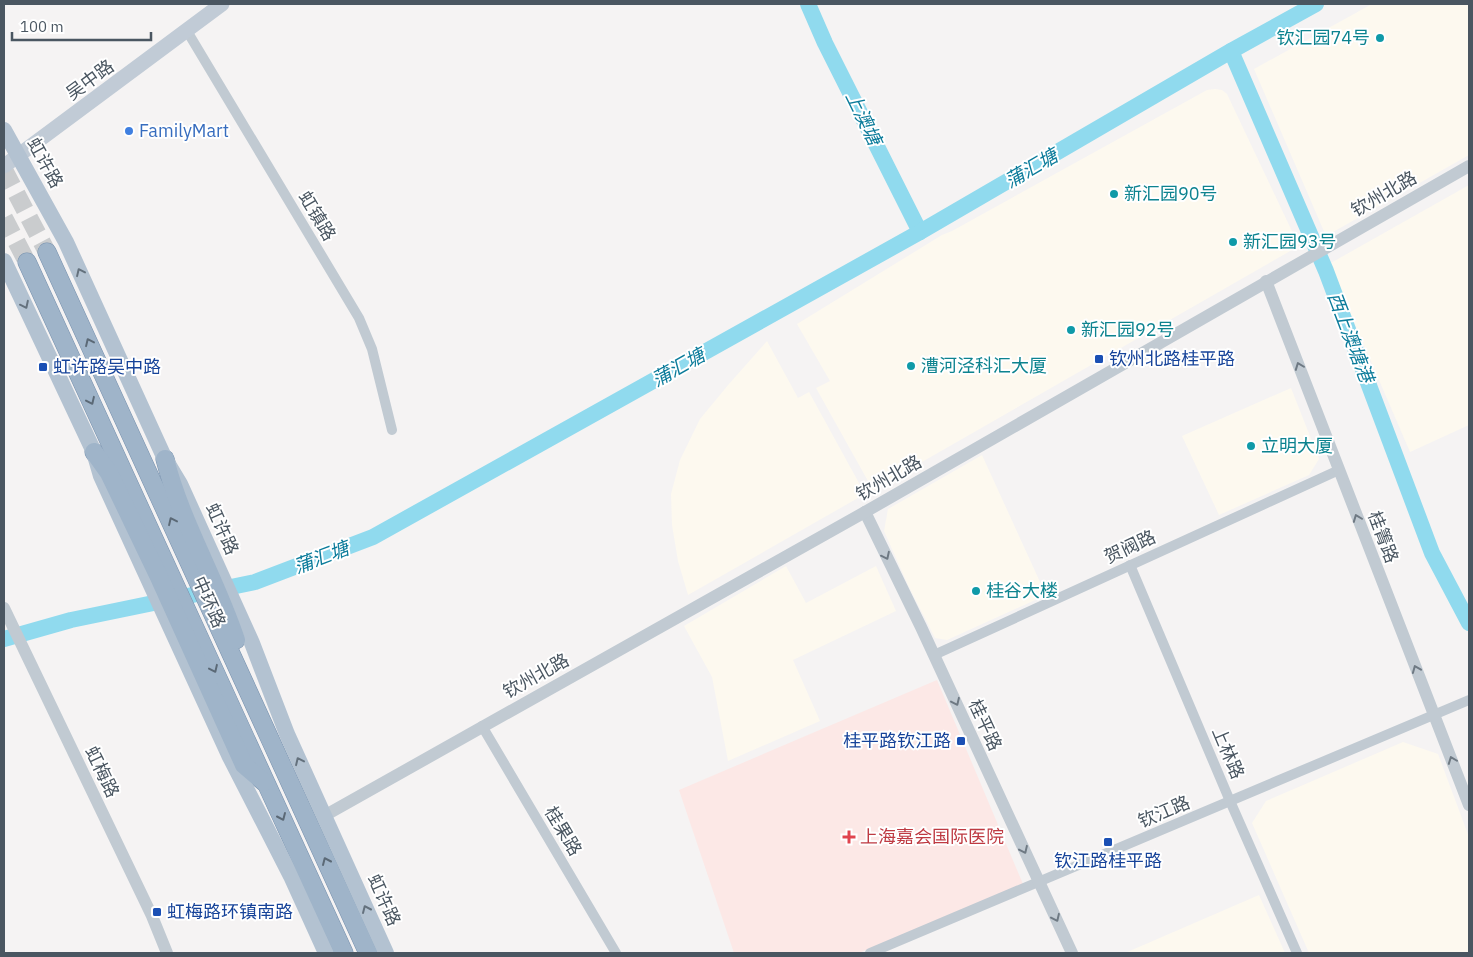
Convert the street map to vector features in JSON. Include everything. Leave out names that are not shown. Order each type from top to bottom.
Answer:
[{"type":"highway","name":"中环路","points":[[47,252],[204,563],[228,616],[263,721],[368,953]]},
{"type":"highway","name":"中环路","points":[[27,262],[158,574],[183,628],[268,785],[344,953]]},
{"type":"highway","points":[[94,452],[109,473],[158,574]]},
{"type":"highway","points":[[165,459],[172,486],[204,563]]},
{"type":"main road","name":"吴中路","points":[[4,166],[222,4]]},
{"type":"main road","name":"虹许路","points":[[4,130],[66,242],[165,459]]},
{"type":"main road","points":[[4,261],[94,452]]},
{"type":"main road","name":"虹许路","points":[[228,616],[252,643],[286,734],[386,953]]},
{"type":"main road","points":[[183,628],[228,755],[291,876],[326,953]]},
{"type":"street","name":"虹镇路","points":[[187,31],[359,318],[372,349],[392,430]]},
{"type":"street","name":"钦州北路","points":[[324,816],[865,512],[1469,166]]},
{"type":"street","name":"桂箐路","points":[[1266,281],[1469,805]]},
{"type":"street","name":"贺阀路","points":[[934,655],[1339,470]]},
{"type":"street","name":"桂平路","points":[[865,512],[934,655],[1072,953]]},
{"type":"street","name":"上林路","points":[[1130,565],[1297,953]]},
{"type":"street","name":"虹梅路","points":[[4,609],[147,907],[167,953]]},
{"type":"street","name":"钦江路","points":[[870,953],[1469,700]]},
{"type":"street","name":"桂果路","points":[[482,726],[616,953]]},
{"type":"shaded area","points":[[1372,4],[1469,4],[1469,155],[1326,236],[1254,69]]},
{"type":"shaded area","points":[[1207,90],[1222,90],[1227,94],[1299,246],[873,490],[816,388],[830,381],[797,324],[942,235]]},
{"type":"shaded area","points":[[1469,185],[1469,425],[1410,452],[1329,264]]},
{"type":"shaded area","points":[[767,341],[798,398],[809,392],[865,494],[688,595],[678,561],[672,525],[671,494],[680,460],[700,419]]},
{"type":"shaded area","points":[[1291,388],[1319,459],[1309,475],[1219,515],[1182,436]]},
{"type":"shaded area","points":[[982,455],[1046,595],[947,640],[935,638],[908,585],[884,531],[888,509]]},
{"type":"shaded area","points":[[786,566],[806,603],[876,566],[896,611],[793,660],[820,721],[728,761],[712,677],[684,626]]},
{"type":"shaded area","name":"上海嘉会国际医院","points":[[937,680],[1023,884],[859,953],[734,953],[679,790]]},
{"type":"shaded area","points":[[1403,742],[1438,754],[1469,837],[1469,953],[1309,953],[1252,823],[1266,801]]},
{"type":"shaded area","points":[[1259,895],[1285,953],[1125,953]]},
{"type":"waterway","name":"上澳塘","points":[[808,4],[825,43],[920,232]]},
{"type":"waterway","name":"蒲汇塘","points":[[4,639],[71,620],[255,582],[373,537],[920,232],[1231,51],[1316,4]]},
{"type":"waterway","name":"西上澳塘港","points":[[1231,51],[1326,271],[1432,553],[1469,623]]},
{"type":"tunnel","points":[[4,170],[47,252]]},
{"type":"tunnel","points":[[4,218],[27,262]]},
{"type":"place","name":"钦汇园74号","points":[[1380,38]]},
{"type":"place","name":"FamilyMart","points":[[129,131]]},
{"type":"place","name":"新汇园90号","points":[[1114,194]]},
{"type":"place","name":"新汇园93号","points":[[1233,242]]},
{"type":"place","name":"新汇园92号","points":[[1071,330]]},
{"type":"place","name":"钦州北路桂平路","points":[[1099,359]]},
{"type":"place","name":"漕河泾科汇大厦","points":[[911,366]]},
{"type":"place","name":"虹许路吴中路","points":[[43,367]]},
{"type":"place","name":"立明大厦","points":[[1251,446]]},
{"type":"place","name":"桂谷大楼","points":[[976,591]]},
{"type":"place","name":"桂平路钦江路","points":[[961,741]]},
{"type":"place","name":"上海嘉会国际医院","points":[[849,837]]},
{"type":"place","name":"钦江路桂平路","points":[[1108,842]]},
{"type":"place","name":"虹梅路环镇南路","points":[[157,912]]}]
